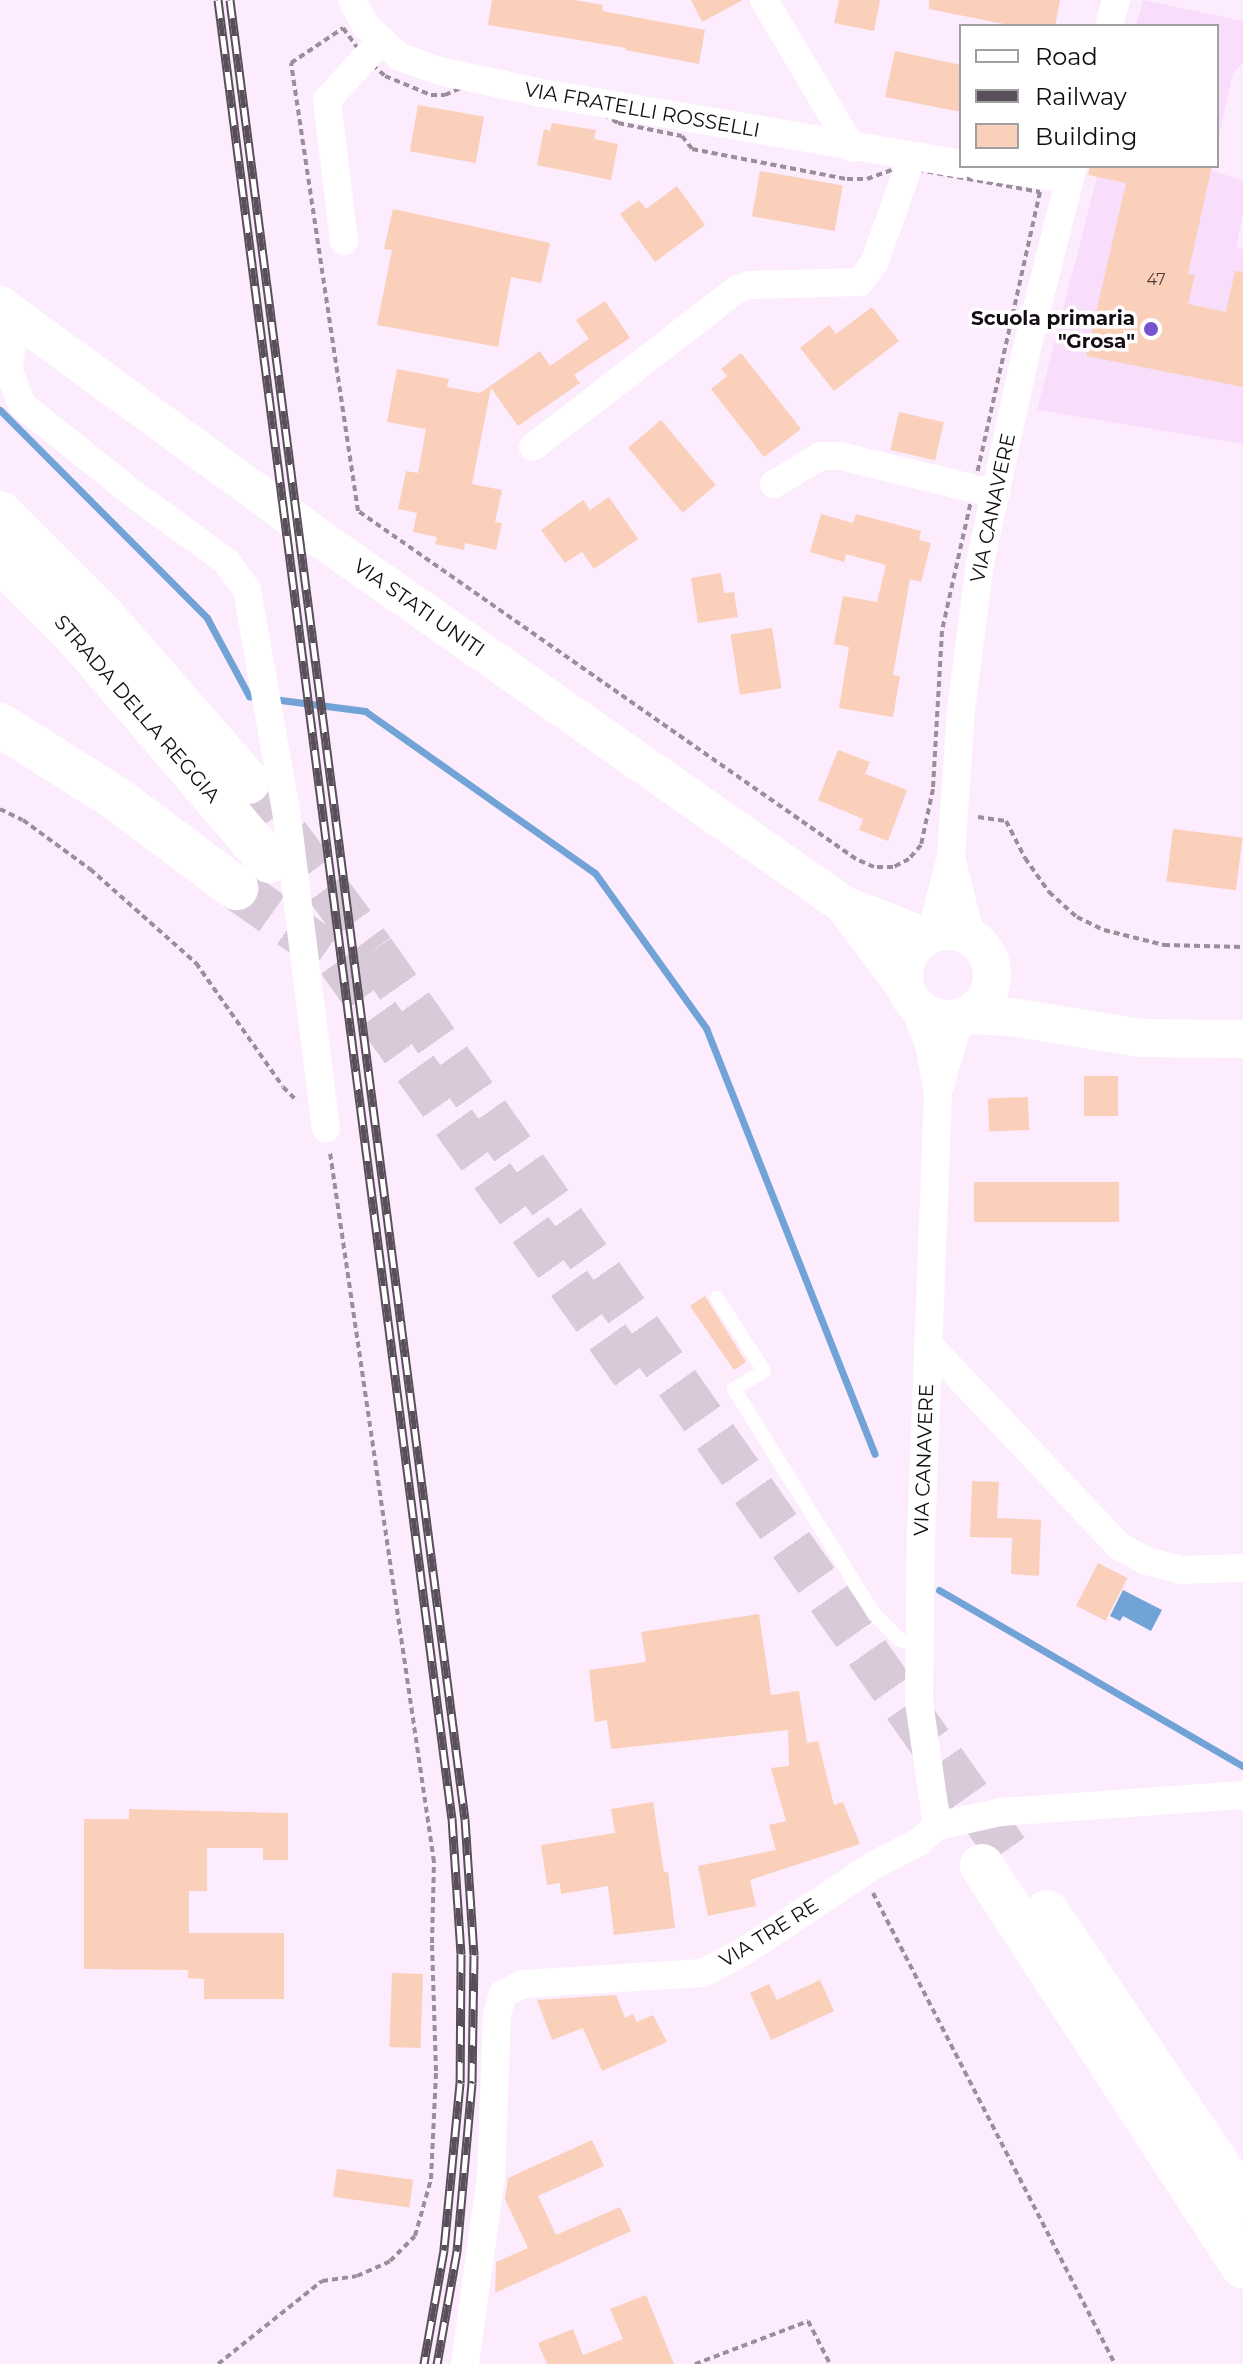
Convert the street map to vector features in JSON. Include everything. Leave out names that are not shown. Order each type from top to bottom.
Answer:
[{"type":"highway","points":[[0,513],[104,617],[248,782]]},
{"type":"highway","name":"STRADA DELLA REGGIA","points":[[0,560],[77,637],[269,861]]},
{"type":"highway","points":[[0,725],[117,799],[236,888]]},
{"type":"highway","points":[[1243,2201],[994,1859],[1243,2267]]},
{"type":"street","name":"VIA FRATELLI ROSSELLI","points":[[352,0],[374,49],[440,71],[542,93],[852,148],[910,162],[959,164]]},
{"type":"street","points":[[764,0],[852,148]]},
{"type":"street","points":[[1110,24],[1116,0]]},
{"type":"street","points":[[344,241],[327,100],[374,49]]},
{"type":"street","points":[[533,447],[736,290],[749,285],[860,282],[875,261],[910,162]]},
{"type":"street","points":[[1009,168],[1071,172]]},
{"type":"street","name":"VIA CANAVERE","points":[[928,935],[951,856],[969,629],[984,491],[1029,339],[1071,172]]},
{"type":"street","points":[[7,310],[9,371],[22,405],[135,495],[226,561],[247,590],[271,717],[326,1129]]},
{"type":"street","name":"VIA STATI UNITI","points":[[7,310],[332,547],[844,905],[928,935]]},
{"type":"street","points":[[774,484],[821,456],[840,456],[984,491]]},
{"type":"street","name":"VIA CANAVERE","points":[[951,856],[956,889],[981,950]]},
{"type":"street","name":"VIA STATI UNITI","points":[[844,905],[909,994]]},
{"type":"street","points":[[1079,1030],[1028,1003],[1003,983],[981,950],[949,931],[928,935],[907,957],[909,994],[938,1019],[1011,1017],[1079,1030],[1178,1041],[1243,1039]]},
{"type":"street","points":[[963,1017],[985,999],[992,975],[981,950]]},
{"type":"street","name":"VIA CANAVERE","points":[[909,994],[929,1045],[938,1093],[919,1647],[919,1702],[937,1826]]},
{"type":"street","name":"VIA CANAVERE","points":[[938,1093],[963,1017]]},
{"type":"street","points":[[928,1344],[1119,1546],[1146,1561],[1181,1570],[1243,1568]]},
{"type":"street","name":"VIA TRE RE","points":[[465,2364],[491,2177],[497,2014],[503,1994],[523,1984],[703,1973],[743,1952],[863,1873],[919,1842],[937,1826],[1001,1812],[1243,1795]]},
{"type":"lane","points":[[717,1298],[764,1371],[734,1389],[874,1614],[899,1639],[919,1647]]},
{"type":"path","points":[[343,28],[374,49],[385,76],[431,95],[445,95],[465,86],[604,114],[618,123],[682,136],[692,149],[847,179],[867,179],[910,162],[1040,192],[984,491],[942,631],[929,819],[921,845],[909,859],[893,867],[874,867],[856,859],[358,511],[291,63],[343,28]]},
{"type":"path","points":[[0,809],[23,820],[90,869],[196,963],[283,1087],[326,1129],[434,1862],[432,1943],[436,2071],[431,2179],[415,2236],[390,2261],[357,2276],[322,2281],[218,2364]]},
{"type":"path","points":[[955,815],[1006,821],[1025,858],[1049,892],[1077,917],[1104,930],[1164,945],[1243,947]]},
{"type":"path","points":[[863,1873],[1115,2364]]},
{"type":"path","points":[[695,2364],[808,2321],[830,2364]]},
{"type":"shaded area","points":[[1143,0],[1243,21],[1243,63],[1233,73],[1219,134],[1219,24],[1137,24]]},
{"type":"shaded area","name":"Scuola primaria \"Grosa\"","points":[[1099,168],[1211,170],[1243,181],[1243,215],[1236,247],[1243,249],[1243,444],[1037,410]]},
{"type":"water","points":[[1123,1590],[1162,1610],[1151,1631],[1123,1616],[1120,1621],[1110,1616]]},
{"type":"building","points":[[492,0],[575,0],[603,5],[602,11],[705,30],[699,64],[626,48],[488,25]]},
{"type":"building","points":[[691,0],[743,0],[702,22]]},
{"type":"building","points":[[839,0],[880,0],[874,31],[834,23]]},
{"type":"building","points":[[929,0],[1060,0],[1055,24],[1004,24],[929,9]]},
{"type":"building","points":[[895,51],[959,65],[959,112],[885,97]]},
{"type":"building","points":[[418,105],[484,117],[476,163],[410,151]]},
{"type":"building","points":[[552,123],[596,130],[594,139],[618,144],[611,180],[537,165],[544,129],[550,131]]},
{"type":"building","points":[[1090,168],[1212,168],[1188,274],[1195,275],[1188,304],[1226,312],[1235,271],[1243,272],[1243,387],[1086,356],[1126,183],[1088,175]]},
{"type":"building","points":[[760,171],[843,186],[835,231],[752,216]]},
{"type":"building","points":[[677,186],[705,225],[655,262],[620,214],[639,200],[646,209]]},
{"type":"building","points":[[393,209],[550,243],[541,283],[511,277],[498,347],[377,325],[392,250],[384,249]]},
{"type":"building","points":[[605,301],[630,338],[574,375],[580,383],[518,426],[491,388],[472,484],[502,490],[495,522],[502,523],[496,550],[465,543],[464,550],[435,544],[437,537],[413,532],[417,513],[398,509],[406,471],[418,473],[426,429],[387,422],[397,369],[449,379],[447,387],[480,393],[540,351],[550,366],[589,339],[576,320]]},
{"type":"building","points":[[872,307],[899,341],[834,391],[800,348],[829,325],[836,334]]},
{"type":"building","points":[[741,353],[801,429],[764,457],[711,389],[727,376],[721,369]]},
{"type":"building","points":[[899,412],[944,422],[935,460],[890,450]]},
{"type":"building","points":[[661,420],[716,485],[683,513],[628,448]]},
{"type":"building","points":[[609,497],[638,539],[594,569],[582,552],[565,563],[541,530],[583,500],[590,510]]},
{"type":"building","points":[[821,514],[853,523],[856,514],[921,531],[919,540],[931,543],[921,582],[910,579],[893,675],[900,676],[893,717],[839,708],[849,647],[834,644],[843,596],[877,602],[886,565],[846,554],[844,562],[810,552]]},
{"type":"building","points":[[721,573],[724,593],[734,592],[738,617],[698,623],[691,578]]},
{"type":"building","points":[[772,628],[782,688],[740,695],[731,635]]},
{"type":"building","points":[[838,750],[870,762],[865,774],[907,790],[888,841],[859,830],[863,819],[818,800]]},
{"type":"building","points":[[1173,829],[1242,838],[1236,890],[1167,882]]},
{"type":"building","points":[[1084,1076],[1118,1076],[1118,1116],[1084,1116]]},
{"type":"building","points":[[1028,1097],[1029,1130],[989,1131],[988,1098]]},
{"type":"building","points":[[974,1182],[1119,1182],[1119,1222],[974,1222]]},
{"type":"building","points":[[705,1296],[746,1362],[734,1370],[690,1306]]},
{"type":"building","points":[[972,1481],[999,1482],[997,1518],[1041,1520],[1039,1576],[1011,1574],[1012,1538],[970,1537]]},
{"type":"building","points":[[1098,1563],[1127,1578],[1106,1621],[1076,1606]]},
{"type":"building","points":[[759,1614],[771,1695],[799,1691],[807,1743],[818,1741],[834,1805],[843,1802],[860,1844],[750,1880],[756,1906],[708,1916],[698,1866],[776,1850],[769,1825],[786,1821],[771,1768],[789,1766],[788,1730],[611,1749],[607,1720],[595,1722],[589,1670],[646,1662],[641,1632]]},
{"type":"building","points":[[653,1802],[664,1872],[668,1872],[675,1928],[614,1935],[608,1886],[561,1894],[560,1883],[547,1885],[541,1845],[615,1833],[611,1809]]},
{"type":"building","points":[[129,1809],[288,1813],[288,1860],[263,1860],[263,1848],[207,1848],[207,1891],[189,1891],[189,1933],[284,1933],[284,1999],[204,1999],[204,1979],[188,1978],[188,1970],[84,1969],[84,1819],[129,1819]]},
{"type":"building","points":[[392,1973],[423,1974],[420,2048],[389,2047]]},
{"type":"building","points":[[820,1980],[834,2011],[771,2040],[750,1993],[769,1984],[777,2000]]},
{"type":"building","points":[[616,1995],[625,2018],[633,2014],[637,2022],[653,2015],[667,2042],[602,2071],[583,2028],[552,2040],[537,2000]]},
{"type":"building","points":[[592,2140],[604,2166],[538,2196],[556,2235],[620,2207],[631,2231],[495,2293],[496,2262],[528,2248],[505,2199],[508,2178]]},
{"type":"building","points":[[337,2169],[413,2180],[409,2207],[333,2197]]},
{"type":"building","points":[[646,2295],[674,2364],[547,2364],[538,2343],[573,2329],[583,2355],[623,2339],[610,2309]]},
{"type":"waterway","points":[[0,410],[207,618],[249,696],[261,698]]},
{"type":"waterway","points":[[273,699],[365,711],[595,873],[706,1028],[875,1454]]},
{"type":"waterway","points":[[939,1590],[1243,1766]]},
{"type":"tunnel","points":[[248,782],[373,951],[1007,1851]]},
{"type":"tunnel","points":[[236,888],[339,961],[643,1387]]},
{"type":"railway","points":[[218,0],[452,1818],[461,1954],[460,2083],[444,2250],[424,2364]]},
{"type":"railway","points":[[230,0],[465,1819],[474,1955],[472,2083],[457,2251],[437,2364]]},
{"type":"place","name":"Scuola primaria \"Grosa\"","points":[[1151,329]]}]
